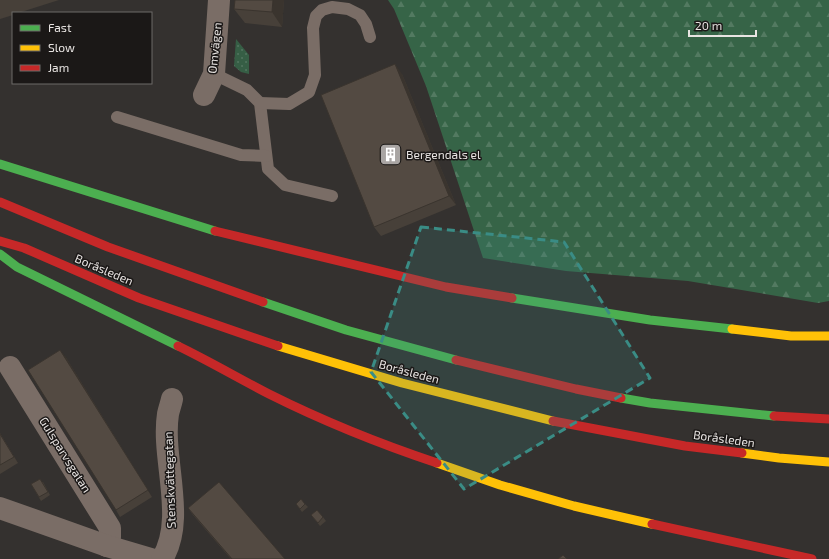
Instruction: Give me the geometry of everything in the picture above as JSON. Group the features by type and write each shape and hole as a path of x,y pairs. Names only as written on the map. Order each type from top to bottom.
{"highway":[{"path":"0,164 205,229 446,287 650,320 791,336 829,336"},
{"name":"Boråsleden","path":"0,202 108,247 244,296 346,330 472,364 576,389 650,403 770,416 829,419"},
{"name":"Boråsleden","path":"0,241 24,248 139,298 284,348 402,383 554,421 685,446 779,458 829,462"},
{"path":"0,254 17,267 199,356 269,394 343,428 389,447 500,485 574,506 795,557 812,559"}],"street":[{"name":"Omvägen","path":"204,95 214,74 219,0"},
{"name":"Gulsparvsgatan","path":"10,367 110,528 110,537 107,546"},
{"name":"Stenskvättegatan","path":"162,559 167,551 172,535 172,501 167,439 168,414 172,399"},
{"path":"0,508 107,546 151,559"}],"lane":[{"path":"260,103 289,104 309,92 315,75 313,28 316,16 322,10 332,7 348,8 360,15 366,24 370,37"},
{"path":"214,74 247,90 260,103 268,169 285,186 332,196"},
{"path":"117,117 241,154 266,156"}],"highlighted area":[{"path":"421,227 564,242 650,378 464,489 371,372"}],"green space":[{"path":"388,0 829,0 829,301 818,303 688,281 566,271 483,258 426,86 394,9"},
{"path":"236,39 249,55 249,74 241,72 234,66"}],"building":[{"path":"235,0 273,0 272,12 234,9"},
{"name":"Bergendals el","path":"395,64 449,196 374,227 321,95"},
{"path":"60,350 148,490 116,510 28,370"},
{"path":"0,434 14,457 0,465"},
{"path":"40,479 48,492 39,497 31,484"},
{"path":"219,482 285,559 232,559 188,508"},
{"path":"301,499 305,504 300,509 296,504"},
{"path":"317,510 323,517 318,523 311,515"},
{"path":"563,555 567,559 558,559"}],"traffic: fast":[{"path":"0,164 215,231"},
{"path":"0,254 17,267 178,346"},
{"path":"512,298 650,320 732,329"},
{"path":"263,302 346,330 456,360"},
{"path":"621,398 650,403 774,416"}],"traffic: slow":[{"path":"732,329 791,336 829,336"},
{"path":"278,346 402,383 553,421"},
{"path":"742,453 829,462"},
{"path":"437,463 500,485 574,506 652,524"}],"traffic: jam":[{"path":"0,202 108,247 263,302"},
{"path":"215,231 446,287 512,298"},
{"path":"0,241 24,248 139,298 278,346"},
{"path":"178,346 310,414 373,440 437,463"},
{"path":"456,360 576,389 621,398"},
{"path":"774,416 829,419"},
{"path":"553,421 685,446 742,453"},
{"path":"652,524 812,559"}],"place":[{"name":"Bergendals el","path":"391,155"}]}
